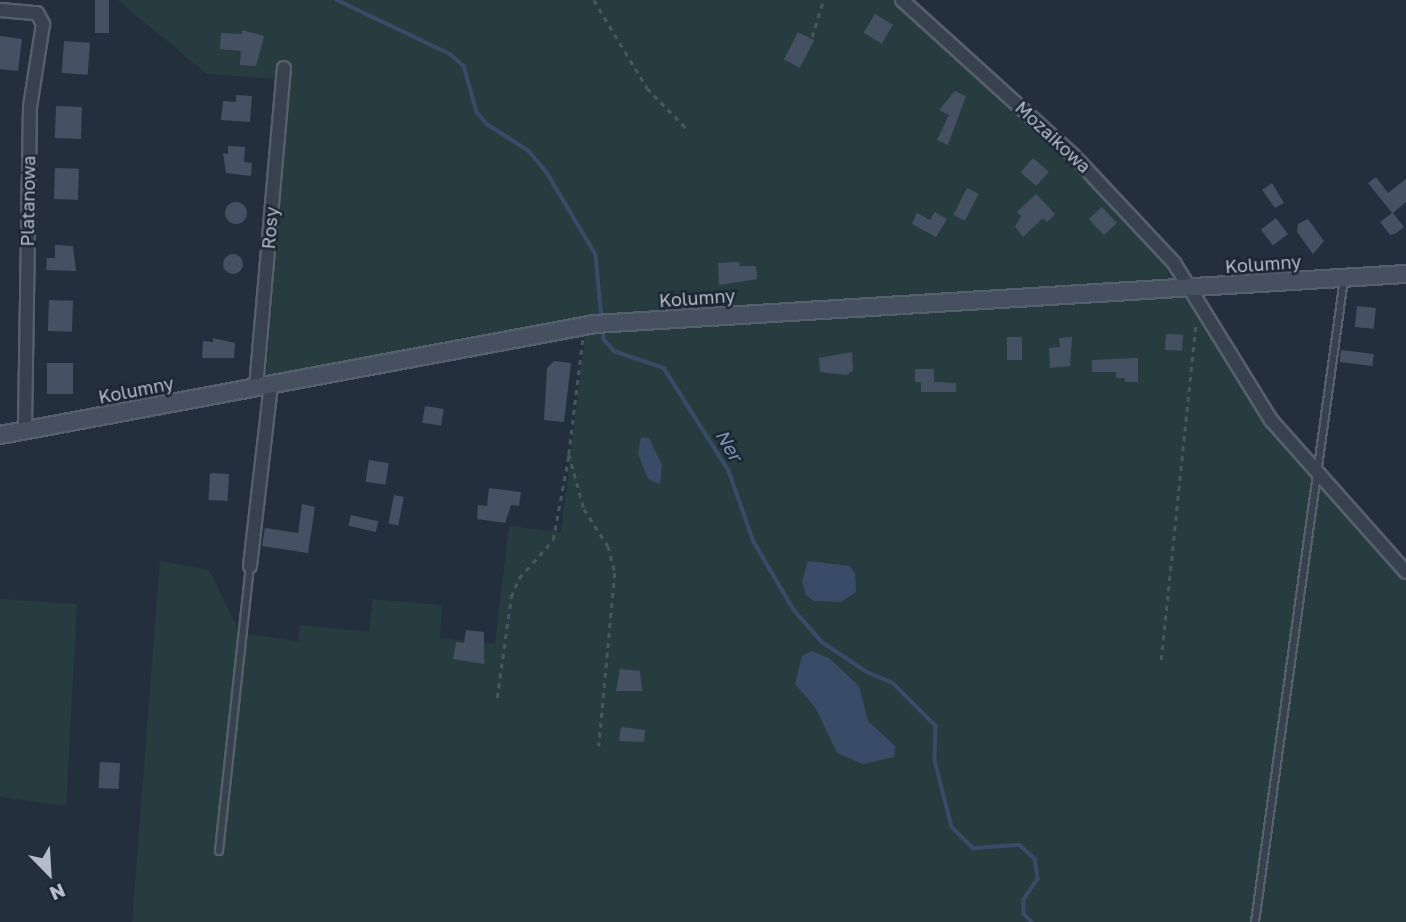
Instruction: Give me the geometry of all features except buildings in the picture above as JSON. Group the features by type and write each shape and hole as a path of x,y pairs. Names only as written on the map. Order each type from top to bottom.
{"street":[{"name":"Mozaikowa","path":"902,0 1083,165 1174,262 1271,420 1318,477 1406,572"},
{"name":"Platanowa","path":"0,10 37,13 43,24 30,107 25,430"},
{"name":"Rosy","path":"250,566 284,68"},
{"name":"Kolumny","path":"0,435 589,325 1406,274"}],"lane":[{"path":"1255,922 1344,278"},
{"path":"219,851 250,566"}],"path":[{"path":"594,0 647,88 689,131"},
{"path":"812,37 823,0"},
{"path":"1161,660 1199,302"},
{"path":"496,698 511,597 519,578 553,540 589,325"},
{"path":"569,454 584,509 608,546 615,573 598,746"}],"green space":[{"path":"118,0 893,0 1052,144 1145,235 1167,266 1168,275 1198,301 1216,336 1332,497 1406,574 1406,922 132,922 160,561 209,570 240,633 298,641 300,625 369,632 373,599 442,605 440,638 495,644 509,526 561,532 585,337 472,358 474,335 266,380 288,106 276,79 207,74"},
{"path":"0,599 77,604 66,806 0,797"}],"water":[{"path":"641,437 649,438 662,465 660,484 648,479 638,454"},
{"path":"808,561 850,566 855,574 856,592 841,602 814,601 806,595 802,581"},
{"path":"811,651 829,658 859,686 868,721 895,746 894,757 863,764 837,753 815,707 795,684 802,656"}],"waterway":[{"name":"Ner","path":"337,0 450,54 464,66 477,112 487,124 529,151 546,171 596,255 602,320"},
{"name":"Ner","path":"603,328 604,339 614,351 664,368 729,471 754,542 794,610 822,642 867,672 893,683 936,726 935,760 952,827 973,848 1020,845 1035,859 1038,879 1024,900 1024,914 1032,922"}]}
